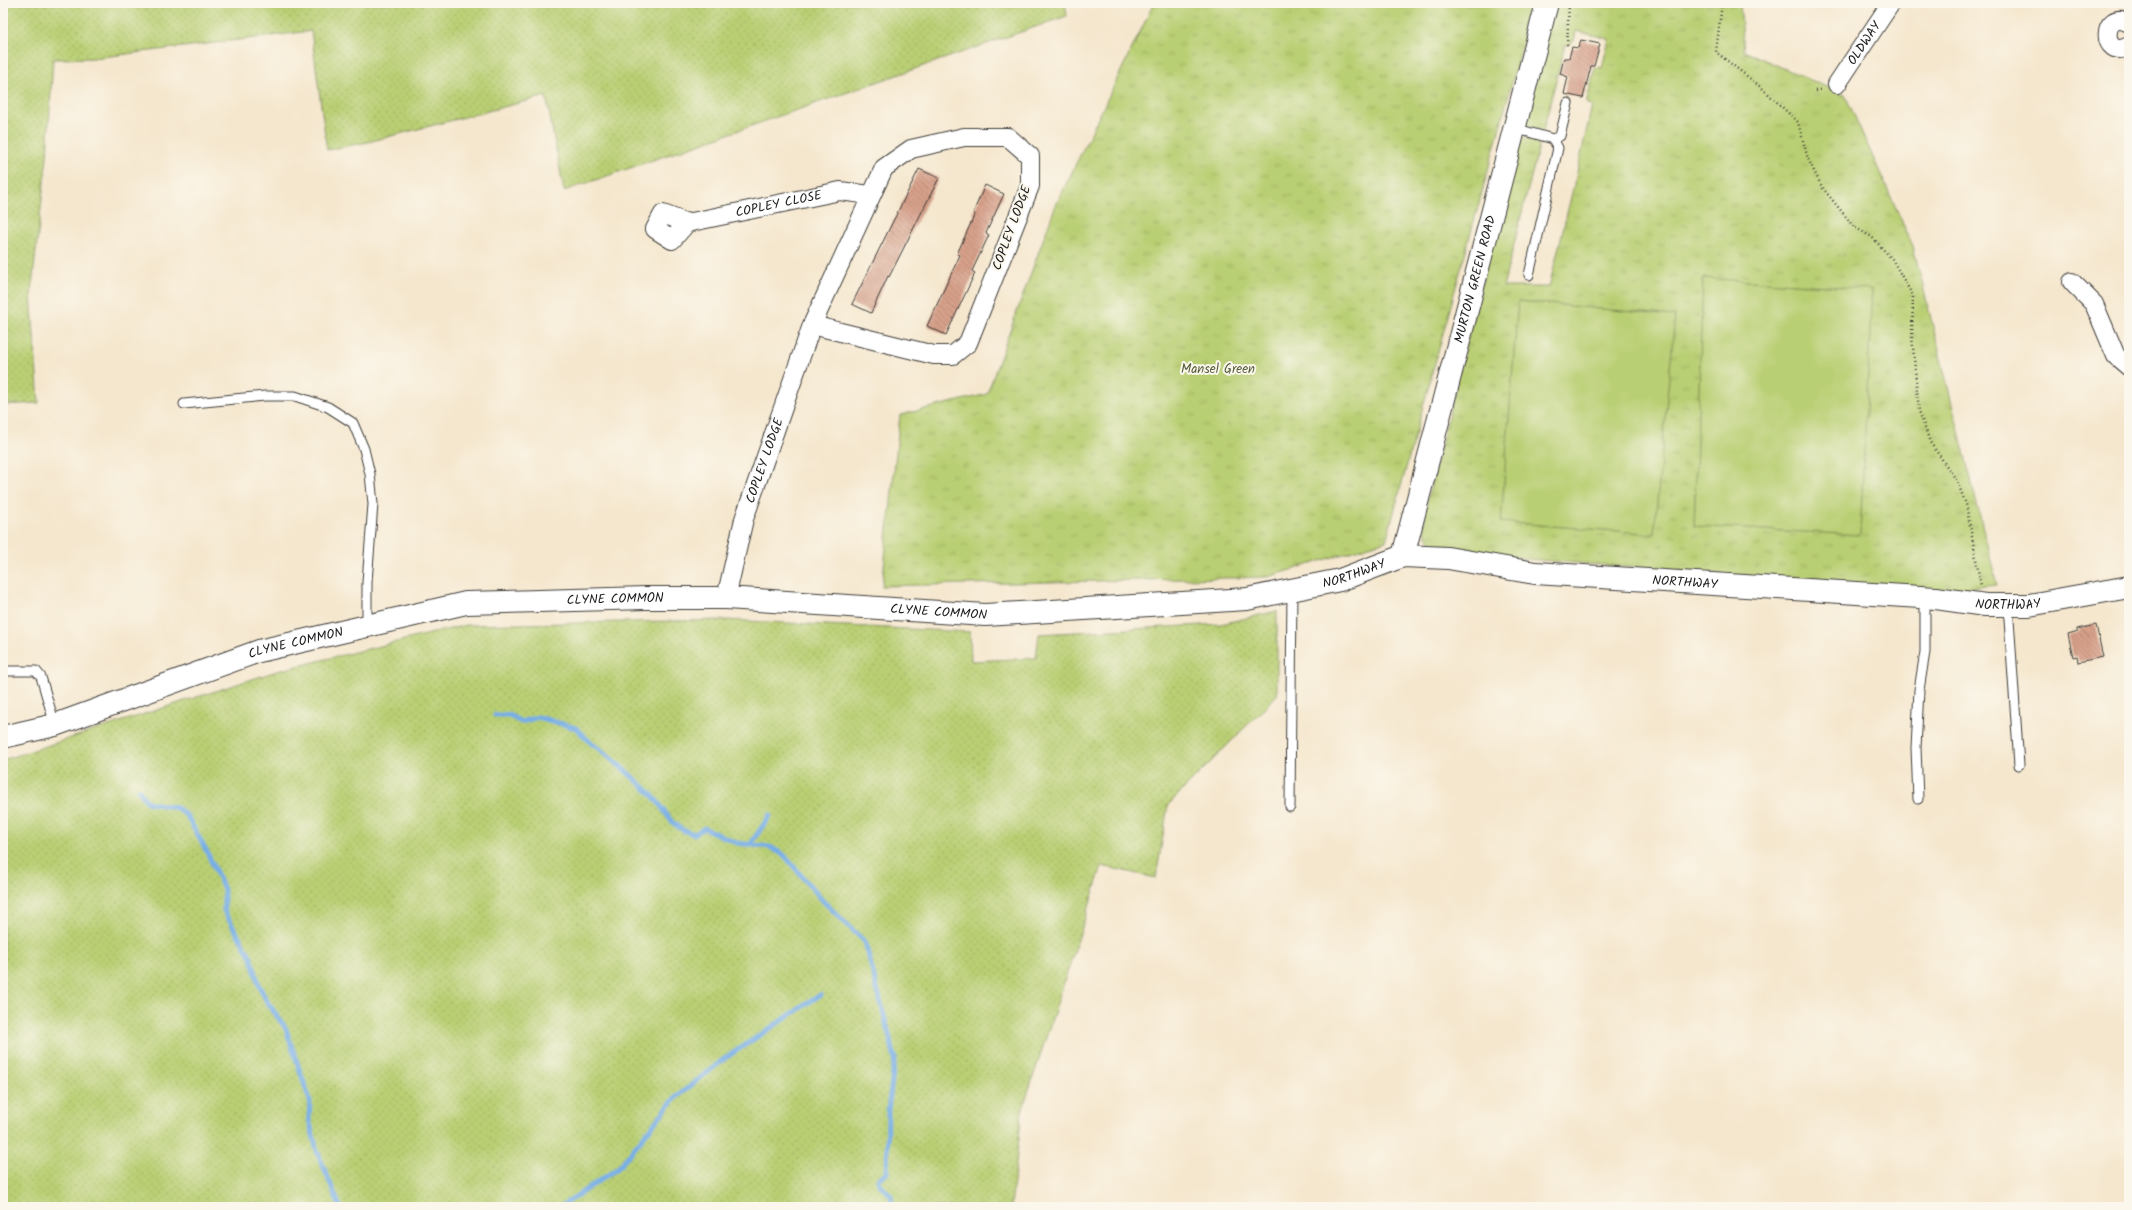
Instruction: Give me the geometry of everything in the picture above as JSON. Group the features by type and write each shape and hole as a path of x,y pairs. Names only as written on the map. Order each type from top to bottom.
{"main road":[{"name":"MURTON GREEN ROAD","path":"1403,556 1546,3"},
{"name":"NORTHWAY","path":"1247,599 1340,580 1403,556 1448,558 1535,573 1925,597 1985,605 2029,605 2129,587"},
{"name":"CLYNE COMMON","path":"3,737 55,725 258,651 466,603 646,598 726,598 985,615 1247,599"}],"street":[{"name":"OLDWAY","path":"1838,84 1891,3"},
{"path":"2129,23 2121,20 2113,23 2107,30 2107,35 2109,42 2117,48 2124,49 2129,46"},
{"name":"COPLEY LODGE","path":"726,598 744,520 812,325 870,195 884,168 911,148 964,137 1008,137 1030,156 1030,186 968,343 953,355 934,355 812,325"},
{"name":"COPLEY CLOSE","path":"687,222 840,191 870,195"},
{"path":"2072,282 2094,304 2116,356 2129,367"}],"lane":[{"path":"1514,128 1553,139 1560,136 1568,103"},
{"path":"1529,275 1558,148 1553,139"},
{"path":"184,404 266,396 295,396 328,407 353,424 364,449 370,474 373,504 367,582 367,626"},
{"path":"1290,807 1292,590"},
{"path":"1918,799 1916,748 1919,690 1925,652 1925,597"},
{"path":"2008,605 2019,765"},
{"path":"3,671 36,672 42,677 55,725"}],"path":[{"path":"1567,45 1570,3"},
{"path":"1722,3 1716,52 1761,87 1798,122 1808,159 1822,187 1854,227 1872,237 1892,259 1913,296 1912,336 1919,411 1930,442 1957,481 1966,504 1985,605"}],"green space":[{"path":"3,3 1065,3 1067,16 564,191 546,96 368,142 327,150 311,31 94,58 53,59 47,157 31,294 39,403 3,405"},
{"name":"Mansel Green","path":"1154,3 1534,3 1386,541 1268,577 882,586 900,415 987,394 1055,207"},
{"path":"1552,3 1740,3 1744,51 1845,95 1913,246 1997,585 1934,591 1526,559 1444,547 1431,542 1426,534 1424,526 1427,501 1519,136 1540,142 1503,287 1549,287 1592,105 1587,104 1587,100 1595,67 1602,68 1609,39 1576,31 1574,41 1568,45 1565,45 1543,131 1522,125"},
{"path":"1703,278 1872,289 1860,535 1694,526"},
{"path":"1518,301 1675,316 1654,534 1501,522"},
{"path":"1277,611 1277,695 1168,805 1156,878 1102,866 1022,1111 1011,1207 3,1207 3,760 277,671 466,625 725,620 970,632 971,661 1036,658 1039,634 1221,624"}],"building":[{"path":"1581,40 1600,44 1594,66 1591,66 1583,98 1564,94 1568,77 1560,74 1564,58 1569,58 1572,47 1578,48"},
{"path":"919,169 939,178 889,277 888,276 871,313 852,304"},
{"path":"985,185 1004,194 986,233 989,235 972,271 975,273 946,335 927,326 960,255 957,254 975,214 973,213"},
{"path":"2096,625 2103,657 2078,662 2077,656 2073,657 2068,634 2078,631 2078,629"}],"waterway":[{"path":"495,715 509,715 521,722 538,717 576,728 592,744 600,749 645,788 679,828 686,832 695,834 704,828 737,843 770,847 784,855 823,901 865,942 895,1058 888,1110 887,1173 878,1179 879,1184 891,1195 892,1207"},
{"path":"139,790 147,802 177,808 187,816 206,850 224,889 224,911 251,957 259,985 266,1000 286,1029 310,1101 309,1119 317,1151 340,1207"},
{"path":"750,845 770,815"},
{"path":"560,1207 618,1168 674,1099 724,1059 820,995"}]}
